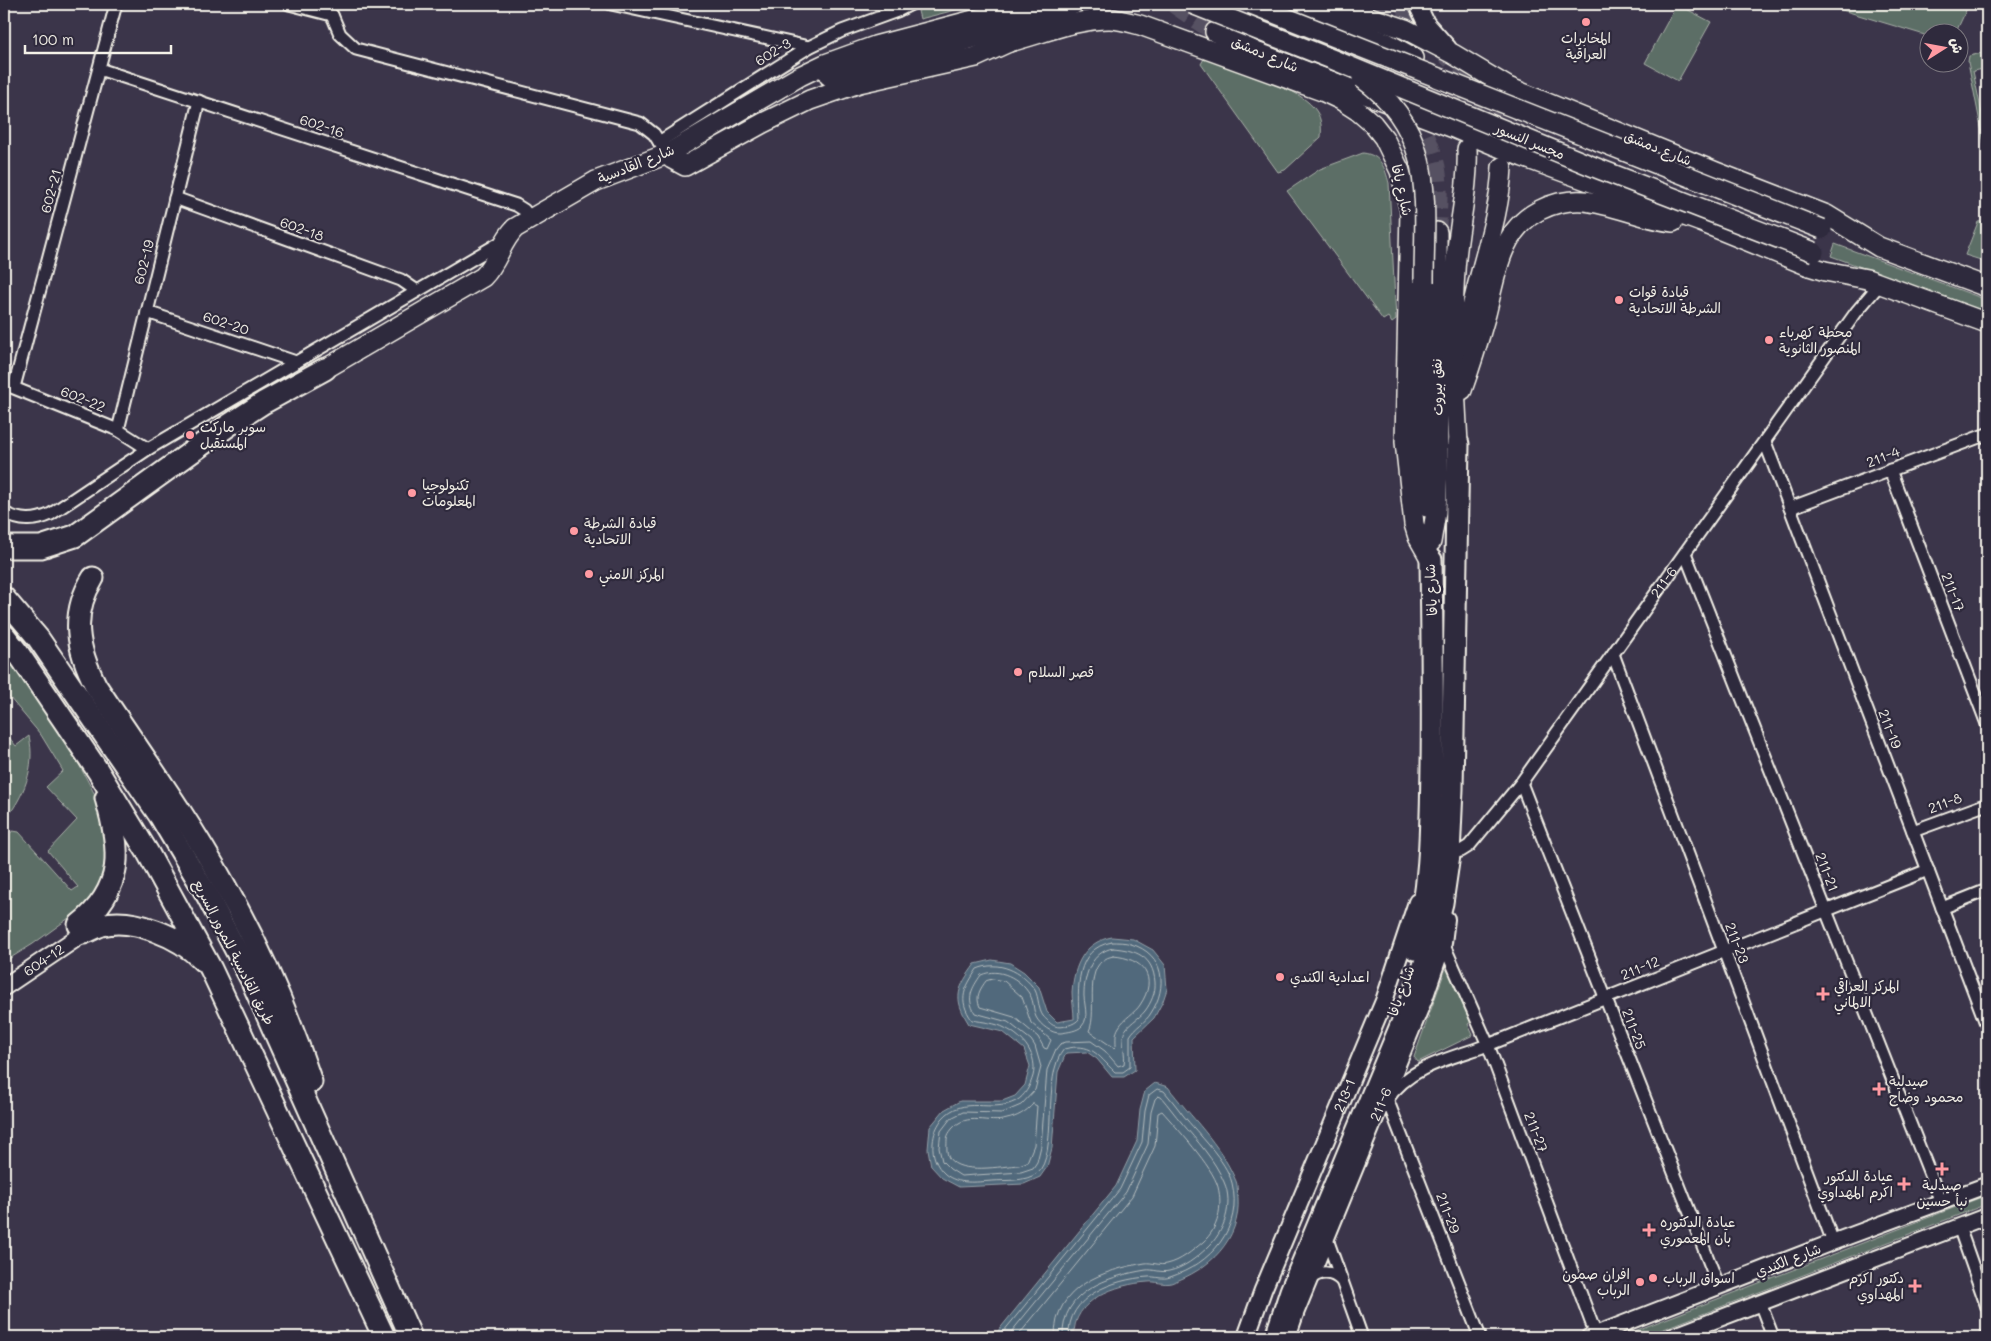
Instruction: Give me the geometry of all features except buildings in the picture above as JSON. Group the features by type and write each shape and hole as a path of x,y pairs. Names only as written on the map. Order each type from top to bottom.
{"highway":[{"path":"4,548 40,547 75,536 229,424 325,369"},
{"name":"شارع يافا","path":"1442,856 1452,779 1458,444"},
{"name":"شارع يافا","path":"1262,1337 1279,1286 1320,1203 1412,999 1429,952 1442,903 1431,552"},
{"path":"93,578 79,608 78,627 80,645 86,667 96,686 224,884 266,964 288,1017 312,1086 314,1094 310,1108"},
{"name":"طريق القادسية للمرور السريع","path":"4,598 38,638 160,816 207,895 251,979 411,1337"},
{"name":"طريق القادسية للمرور السريع","path":"4,635 98,771 148,853 211,969 384,1337"},
{"path":"81,929 100,906 105,896 113,877 116,857 115,829 98,771"},
{"path":"81,929 110,924 134,925 151,929 184,945 211,969"},
{"name":"شارع يافا","path":"1276,1337 1320,1203"}],"main road":[{"path":"960,23 995,4"},
{"name":"شارع القادسية","path":"325,369 483,277 497,260 505,240 515,228 596,181 755,103 800,76 825,64 876,46 985,18 1010,4"},
{"path":"755,103 844,70 989,33 1017,19 1036,4"},
{"name":"شارع القادسية","path":"663,148 672,159 684,166 786,110 834,90 884,76 958,62 993,50 1054,13 1074,4"},
{"path":"1182,4 1346,71 1399,96 1456,129 1523,157 1700,222 1809,266 1874,282 1987,323"},
{"name":"مجسر النسور","path":"1192,4 1334,60 1598,169 1814,252 1874,282"},
{"name":"مجسر النسور","path":"1251,4 1822,229 1878,247"},
{"path":"1283,4 1387,43 1414,58"},
{"name":"شارع دمشق","path":"1330,4 1405,29 1454,54 1508,87 1827,216 1878,247 1987,287"},
{"path":"1417,4 1431,29 1454,54"},
{"name":"شارع يافا","path":"1009,42 1090,20 1110,19 1124,21 1140,25 1322,91 1341,100 1373,124 1384,138 1400,171 1410,210 1405,442 1414,524 1421,543 1431,552"},
{"name":"شارع دمشق","path":"1216,32 1256,52 1456,129"},
{"path":"1334,60 1364,79 1389,101 1408,128 1415,144 1424,178 1423,455 1431,552"},
{"path":"1370,96 1392,119 1405,144 1410,172 1410,210"},
{"name":"شارع يافا","path":"1458,444 1454,280 1467,178 1467,149"},
{"name":"نفق بيروت","path":"1458,444 1470,316 1498,203 1502,167"},
{"path":"1462,390 1476,348 1501,255 1508,239 1519,225 1533,214 1558,204 1584,201 1660,220 1700,222"},
{"name":"نفق بيروت","path":"1431,552 1436,512 1438,468 1437,232"},
{"name":"211-6","path":"1288,1337 1310,1279 1383,1106 1443,943 1446,923 1442,856"},
{"name":"213-1","path":"1246,1337 1263,1290 1384,1001 1418,900 1442,856"},
{"name":"604-12","path":"4,976 81,929"},
{"name":"604-12","path":"4,987 81,929"}],"street":[{"name":"602-21","path":"9,385 116,4"},
{"path":"289,4 334,9 340,34 356,49 640,123 654,134 663,148"},
{"path":"611,4 809,47"},
{"name":"602-3","path":"663,148 809,47 842,31 897,12 911,4"},
{"name":"602-16","path":"99,69 516,205 524,210 531,219"},
{"name":"602-19","path":"118,430 199,101"},
{"name":"602-18","path":"175,198 401,280 417,291"},
{"path":"4,513 19,519 44,518 148,449 505,240"},
{"name":"211-6","path":"1442,856 1461,851 1469,846 1521,783 1765,442 1857,311 1874,282"},
{"name":"602-20","path":"147,312 296,362"},
{"name":"602-22","path":"9,385 118,430 148,449"},
{"name":"211-4","path":"1790,508 1987,434"},
{"name":"211-19","path":"1765,442 1987,1026"},
{"name":"211-17","path":"1890,470 1987,724"},
{"name":"211-21","path":"1685,553 1941,1202"},
{"name":"211-23","path":"1613,654 1833,1242"},
{"name":"211-25","path":"1521,783 1719,1287"},
{"name":"211-8","path":"1913,831 1987,804"},
{"name":"211-12","path":"1383,1106 1400,1083 1416,1071 1488,1046 1928,870"},
{"path":"1942,908 1987,890"},
{"name":"211-27","path":"1443,943 1488,1046 1593,1336"},
{"name":"211-29","path":"1383,1106 1480,1337"},
{"name":"شارع الكندي","path":"1593,1336 1833,1242 1987,1185"},
{"path":"1671,1337 1987,1216"},
{"path":"1959,1227 1987,1307"},
{"path":"1327,1239 1362,1337"},
{"path":"1310,1279 1320,1273 1326,1273 1332,1274 1342,1281"},
{"path":"1760,1303 1773,1337"}],"green space":[{"path":"927,4 979,4 920,19 918,11"},
{"path":"1677,4 1711,22 1678,81 1645,63"},
{"path":"1822,4 1969,4 1961,22 1918,22 1918,33"},
{"path":"1987,52 1987,68 1973,71 1987,138 1987,158 1968,62 1969,56"},
{"path":"1205,57 1263,78 1293,92 1305,100 1314,108 1320,118 1321,137 1285,170 1278,172 1201,64"},
{"path":"1363,153 1378,159 1384,167 1389,183 1396,320 1392,323 1388,317 1383,320 1287,191 1320,169"},
{"path":"1987,221 1987,262 1965,255 1978,222"},
{"path":"1835,244 1987,300 1987,313 1831,256"},
{"path":"6,656 74,755 102,808 108,869 91,902 33,944 4,962 4,837 13,831 19,832 72,891 78,887 48,851 77,820 46,787 63,771 41,735 4,691 4,658"},
{"path":"4,731 16,746 29,736 31,759 23,792 4,821"},
{"path":"1447,965 1471,1022 1468,1024 1473,1035 1418,1062 1414,1057"},
{"path":"1987,1195 1987,1204 1643,1337 1619,1337"}],"water":[{"path":"1112,937 1133,939 1153,950 1165,965 1167,989 1163,1001 1154,1018 1134,1037 1135,1070 1124,1077 1112,1077 1097,1059 1087,1052 1066,1053 1058,1072 1052,1148 1047,1167 1040,1177 1024,1184 959,1187 942,1178 931,1166 928,1149 930,1127 944,1110 960,1101 1002,1101 1015,1096 1025,1085 1030,1066 1024,1049 1003,1032 969,1024 964,1015 960,1007 959,993 964,980 975,964 992,960 1010,963 1024,972 1039,987 1047,1012 1057,1022 1074,1019 1072,992 1078,964 1082,956 1094,944"},
{"path":"1155,1083 1168,1087 1222,1154 1236,1181 1238,1213 1228,1240 1210,1261 1185,1277 1171,1283 1136,1283 1110,1290 1099,1296 1088,1303 1080,1313 1075,1324 1074,1337 993,1337 1116,1186 1137,1141 1140,1110 1145,1091"}],"tunnel":[{"path":"1174,4 1215,32"},
{"path":"1380,4 1384,27 1394,62 1427,139 1436,167 1438,191 1437,232"},
{"path":"1403,4 1417,24 1471,82 1485,103 1498,139"},
{"path":"1431,73 1449,95 1460,121"}],"place":[{"name":"المخابرات العراقية","path":"1586,22"},
{"name":"قيادة قوات الشرطة الاتحادية","path":"1619,300"},
{"name":"محطة كهرباء المنصور الثانوية","path":"1769,340"},
{"name":"سوبر ماركت المستقبل","path":"190,435"},
{"name":"تكنولوجيا المعلومات","path":"412,493"},
{"name":"قيادة الشرطة الاتحادية","path":"574,531"},
{"name":"المركز الامني","path":"589,574"},
{"name":"قصر السلام","path":"1018,672"},
{"name":"اعدادية الكندي","path":"1280,977"},
{"name":"المركز العراقي الالماني","path":"1823,994"},
{"name":"صيدلية محمود وضاح","path":"1879,1089"},
{"name":"صيدلية نبأ حسين","path":"1942,1169"},
{"name":"عيادة الدكتور اكرم المهداوي","path":"1904,1184"},
{"name":"عيادة الدكتوره بان المعموري","path":"1649,1230"},
{"name":"اسواق الرباب","path":"1653,1278"},
{"name":"افران صمون الرباب","path":"1640,1282"},
{"name":"دكتور اكرم المهداوي","path":"1915,1286"}]}
